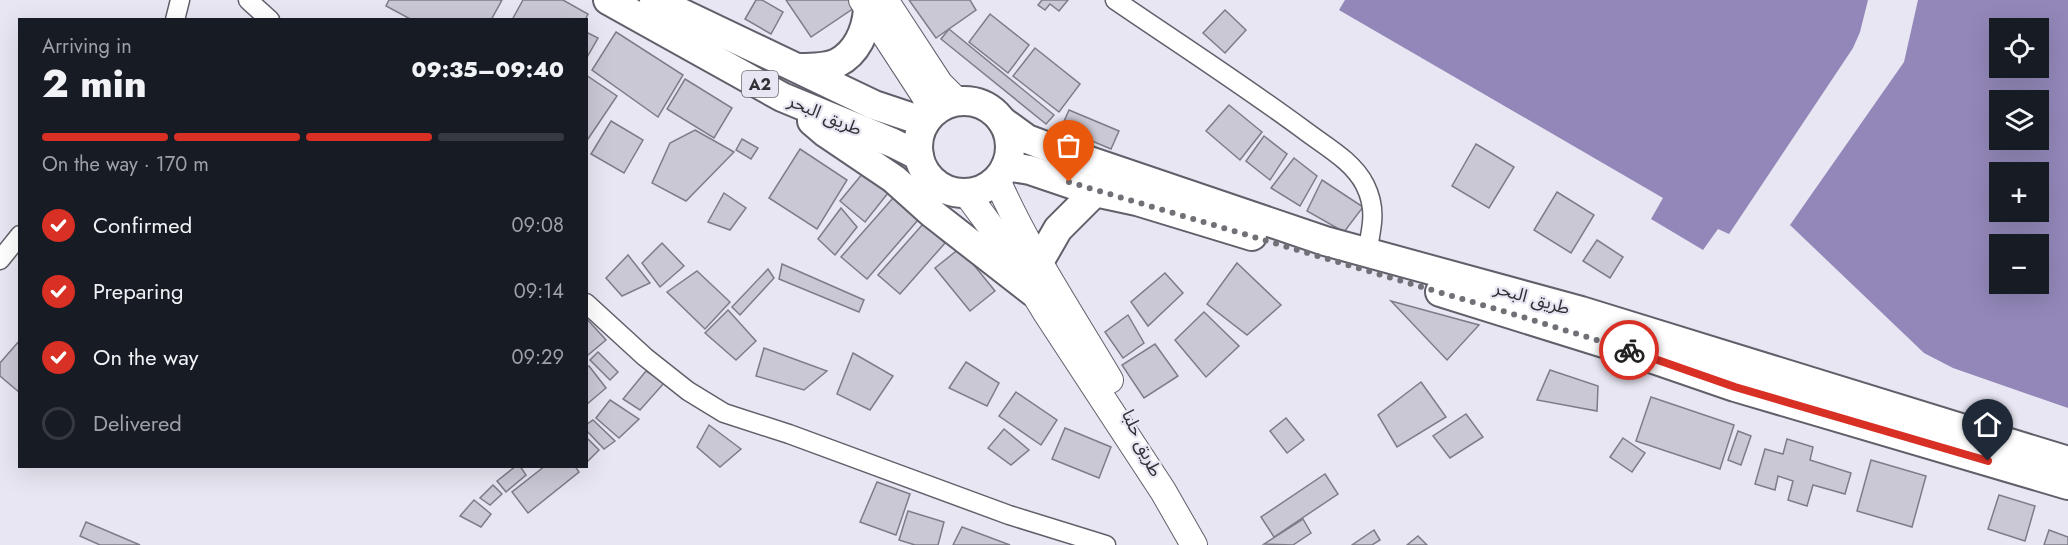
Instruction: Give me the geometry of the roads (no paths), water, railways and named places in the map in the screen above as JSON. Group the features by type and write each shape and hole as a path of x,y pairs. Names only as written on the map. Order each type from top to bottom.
{"highway":[{"name":"طريق البحر","path":"608,0 650,6 799,68 874,105 938,112"},
{"path":"799,68 837,63 852,52 862,37 872,3"},
{"name":"طريق البحر","path":"650,6 782,97 919,156"},
{"path":"782,97 826,134 894,180 933,214 1034,292"},
{"name":"A2","path":"938,112 974,102 990,109 1002,121"},
{"path":"938,112 918,139 919,156 925,171 936,184 950,191 966,193 983,189 1001,173 1010,143 1002,121"},
{"name":"طريق البحر","path":"1002,121 1027,139 1324,249 1735,387 2068,486"},
{"name":"طريق البحر","path":"1001,173 1030,170 1095,192 1324,249 1367,252 1592,314 2068,461"},
{"path":"1039,262 1058,229 1095,192"}],"main road":[{"path":"872,3 940,84 938,112"},
{"name":"طريق حلبا","path":"1001,173 1011,211 1133,419 1152,457 1163,490"},
{"name":"طريق حلبا","path":"966,193 1006,247 1163,490"},
{"path":"1163,490 1194,545"}],"street":[{"path":"176,18 180,0"},
{"path":"248,0 268,18"},
{"path":"1115,0 1273,107 1356,171 1365,184 1374,210 1367,252"},
{"path":"0,260 18,238"},
{"path":"588,305 645,357 707,404 724,413 789,434 1009,514 1106,545"}]}
